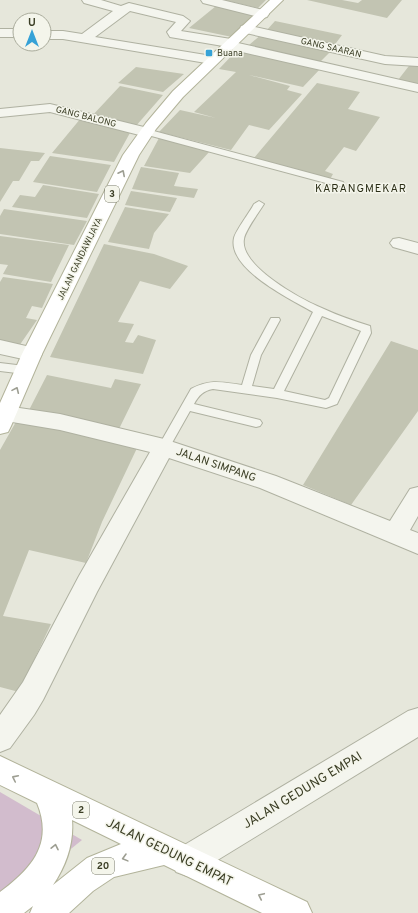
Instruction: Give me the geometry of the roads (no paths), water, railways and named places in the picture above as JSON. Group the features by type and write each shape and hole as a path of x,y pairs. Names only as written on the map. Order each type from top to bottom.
{"main road":[{"name":"JALAN GANDAWIJAYA","path":"3,420 29,362 131,155 165,108 207,65 277,0"},
{"name":"JALAN GEDUNG EMPAT","path":"0,770 175,856 296,913"},
{"path":"0,912 37,881 51,861 56,845 57,830 56,812 48,794"},
{"name":"20","path":"46,913 87,876 105,865 124,858 175,856"}],"street":[{"path":"88,0 122,10"},
{"path":"207,0 262,14"},
{"path":"84,39 128,7 184,21 173,32 175,34 230,44 418,88"},
{"name":"GANG SAARAN","path":"246,29 385,60 418,62"},
{"path":"0,33 12,34"},
{"path":"52,36 113,44 207,65"},
{"path":"113,44 107,53 109,56 116,57"},
{"path":"132,60 207,65"},
{"name":"GANG BALONG","path":"0,113 50,108 147,132"},
{"path":"399,243 418,249"},
{"path":"0,347 29,362"},
{"name":"JALAN SIMPANG","path":"3,420 44,419 84,426 164,447 279,485 418,544"},
{"path":"0,738 30,696 88,584 164,447"},
{"path":"395,534 418,496"},
{"name":"JALAN GEDUNG EMPAI","path":"175,856 418,721"}],"lane":[{"path":"147,132 340,184"},
{"path":"164,447 195,392 204,387 213,385 246,389 326,404 333,401 366,332 366,329 319,311 260,275 243,260 237,244 259,204"},
{"path":"277,394 319,311"},
{"path":"246,389 256,355 275,320"},
{"path":"0,367 29,362"},
{"path":"187,406 256,423"}],"place":[{"name":"Buana","path":"209,53"}],"district":[{"name":"KARANGMEKAR","path":"361,189"}]}
